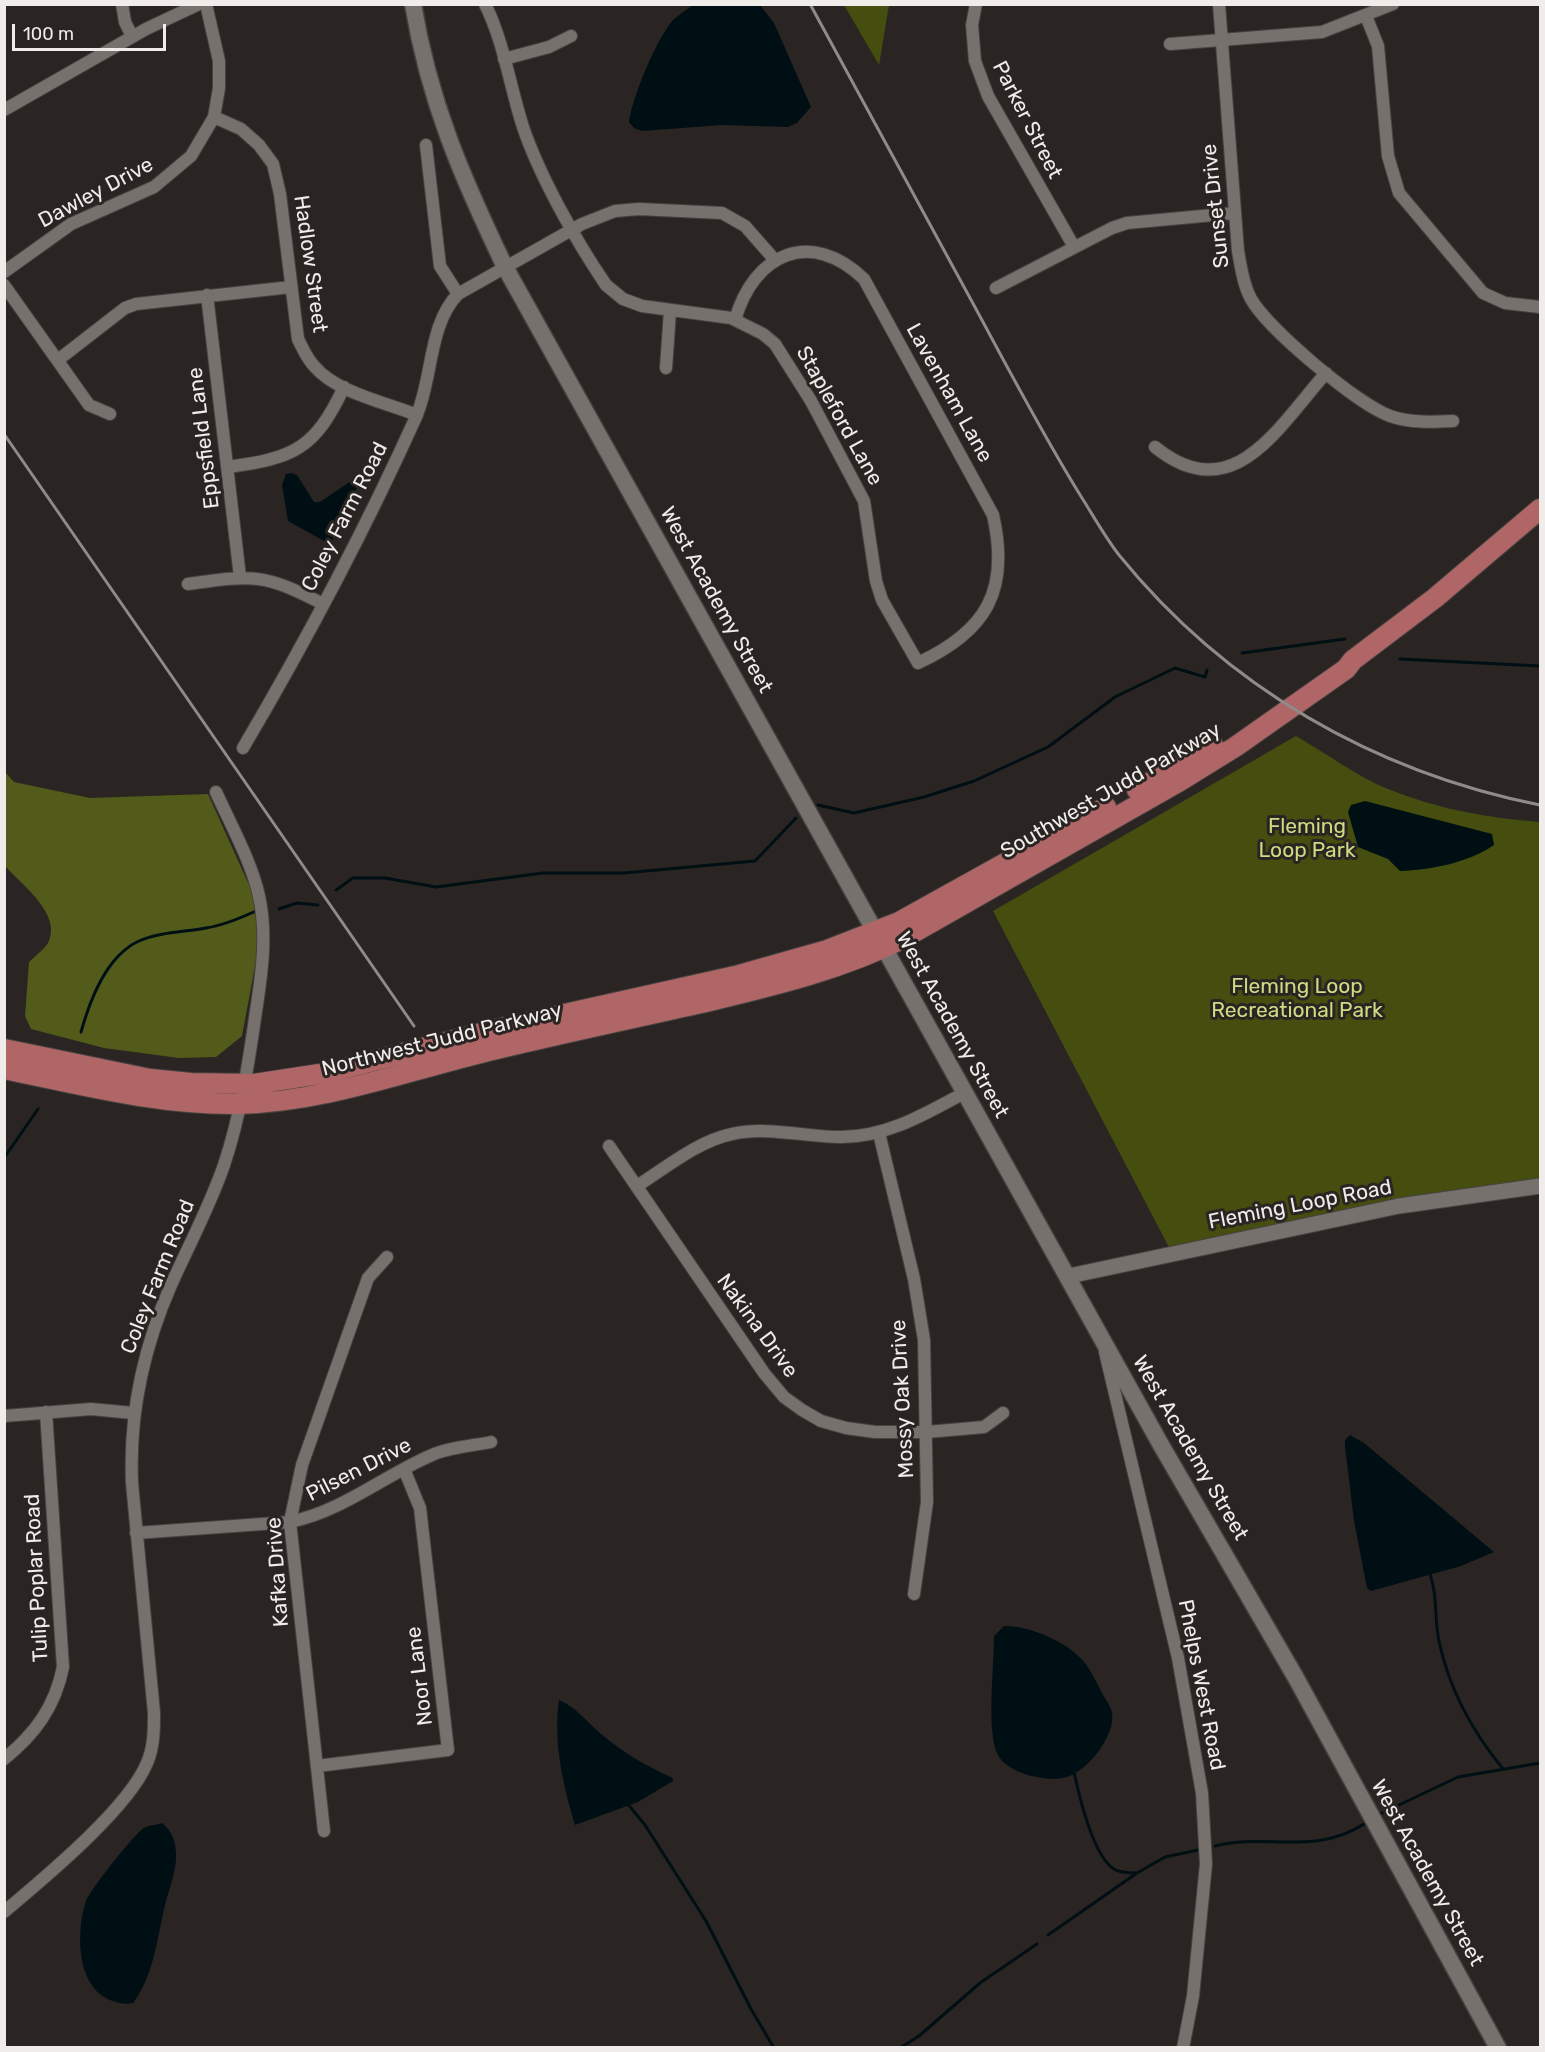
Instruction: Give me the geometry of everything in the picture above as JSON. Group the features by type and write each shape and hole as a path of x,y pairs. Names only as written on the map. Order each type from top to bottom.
{"highway":[{"name":"Southwest Judd Parkway","path":"879,941 1180,781 1291,709 1346,669 1353,660 1435,598 1540,509"},
{"name":"Northwest Judd Parkway","path":"4,1049 150,1079 288,1100 328,1093 494,1050 762,988 853,961 879,941"},
{"name":"Northwest Judd Parkway","path":"4,1069 146,1098 191,1104 242,1094"}],"main road":[{"name":"West Academy Street","path":"413,4 440,116 460,171 505,267 964,1093 1296,1678 1498,2048"}],"street":[{"path":"122,4 125,22 132,36"},
{"path":"4,110 132,36 199,4"},
{"name":"Dawley Drive","path":"4,272 71,224 167,178 191,156 214,117 219,88 219,61 206,4"},
{"name":"Stapleford Lane","path":"485,4 524,129 538,165 606,285 623,299 642,306 735,320 763,334 782,353 864,501 876,581 882,600 918,663"},
{"name":"Parker Street","path":"976,4 972,25 975,61 988,96 1073,245"},
{"name":"Sunset Drive","path":"1219,4 1240,261 1251,298 1260,313 1326,374 1366,406 1391,417 1427,423 1453,422"},
{"path":"1170,44 1322,32 1393,4"},
{"path":"1366,16 1378,46 1388,156 1399,193 1483,293 1504,303 1540,307"},
{"path":"504,59 549,47 571,36"},
{"name":"Hadlow Street","path":"214,117 241,129 259,145 273,164 280,194 298,339 307,358 316,369 344,387 417,415"},
{"path":"426,145 440,266 458,294"},
{"name":"Coley Farm Road","path":"243,748 323,604 417,415 428,384 439,327 446,310 458,294 573,229 615,211 639,209 722,213 745,226 774,259"},
{"path":"996,288 1073,245 1127,223 1235,213"},
{"name":"Lavenham Lane","path":"774,259 793,253 828,255 849,265 864,279 993,515 999,540 999,562 989,604 963,639 918,663"},
{"path":"735,320 747,289 774,259"},
{"path":"4,285 89,405 110,414"},
{"path":"57,360 125,308 151,302 291,287"},
{"name":"Eppsfield Lane","path":"207,296 240,577"},
{"path":"666,368 670,311"},
{"path":"1155,447 1176,462 1202,471 1227,468 1251,457 1326,374"},
{"path":"228,466 272,460 308,442 329,418 344,387"},
{"path":"189,584 240,577 269,579 323,604"},
{"name":"Coley Farm Road","path":"4,1912 116,1807 136,1783 150,1755 154,1713 136,1533 131,1455 133,1413 148,1348 170,1288 216,1186 242,1094 262,970 262,912 252,875 216,792"},
{"path":"637,1186 712,1139 734,1133 757,1131 844,1137 879,1132 907,1124 964,1093"},
{"name":"Mossy Oak Drive","path":"879,1132 914,1279 924,1340 927,1502 914,1594"},
{"name":"Nakina Drive","path":"609,1146 733,1329 784,1397 821,1421 846,1428 875,1432 927,1432 984,1427 1003,1413"},
{"name":"Fleming Loop Road","path":"1069,1276 1399,1206 1540,1186"},
{"name":"Kafka Drive","path":"324,1831 290,1522 302,1465 368,1278 387,1257"},
{"name":"Phelps West Road","path":"1101,1336 1178,1658 1202,1793 1206,1833 1205,1874 1193,1996 1183,2048"},
{"path":"4,1416 91,1409 133,1413"},
{"name":"Tulip Poplar Road","path":"4,1759 46,1715 57,1691 63,1667 46,1412"},
{"name":"Pilsen Drive","path":"136,1533 290,1522 308,1518 342,1505 434,1454 491,1442"},
{"name":"Noor Lane","path":"317,1766 448,1750 420,1508 404,1469"}],"green space":[{"path":"844,5 889,5 879,65"},
{"name":"Fleming Loop Recreational Park","path":"1296,736 1364,778 1406,796 1463,812 1540,822 1540,1190 1172,1253 993,911"},
{"path":"4,771 14,782 90,798 208,794 254,896 262,928 242,1036 216,1057 179,1058 104,1048 31,1029 25,1016 29,962 48,944 51,930 45,910 38,900 5,866"}],"shaded area":[{"path":"693,5 760,5 774,23 811,107 797,123 788,127 722,125 642,131 634,128 629,122 631,111 653,53 674,19"},
{"path":"286,474 297,475 314,502 320,502 357,477 362,477 331,543 288,521 282,485"},
{"path":"1365,801 1492,834 1494,845 1461,861 1424,869 1400,871 1388,859 1358,847 1348,812 1351,805"},
{"path":"1350,1435 1364,1443 1494,1552 1461,1566 1371,1591 1367,1588 1354,1521 1345,1446 1345,1440"},
{"path":"1004,1626 1037,1632 1069,1648 1087,1666 1110,1707 1112,1721 1101,1748 1087,1764 1072,1775 1052,1779 1027,1775 1006,1764 998,1756 993,1739 991,1710 994,1636"},
{"path":"559,1700 576,1710 617,1746 673,1778 673,1781 638,1802 575,1825 558,1748"},
{"path":"162,1823 169,1830 174,1842 176,1862 174,1873 146,1980 133,2003 119,2003 99,1993 90,1983 80,1942 83,1913 89,1895 139,1832 148,1826"}],"waterway":[{"path":"1242,653 1345,639"},
{"path":"1400,659 1540,666"},
{"path":"818,805 854,813 924,797 974,781 1048,747 1115,697 1175,668 1205,677 1207,670"},
{"path":"336,890 353,878 385,878 436,887 543,873 624,873 755,861 796,818"},
{"path":"279,909 297,903 318,905"},
{"path":"81,1032 89,1006 101,980 117,957 127,948 147,938 220,925 258,910"},
{"path":"4,1158 38,1109"},
{"path":"1429,1572 1434,1589 1439,1641 1455,1693 1481,1740 1503,1769"},
{"path":"1380,1814 1458,1777 1540,1763"},
{"path":"1074,1772 1093,1839 1106,1862 1122,1872 1137,1873"},
{"path":"627,1803 645,1825 706,1921 751,2009 774,2048"},
{"path":"1215,1846 1253,1842 1308,1842 1345,1834 1364,1824"},
{"path":"1048,1935 1137,1873 1165,1857 1198,1850"},
{"path":"900,2048 919,2036 980,1983 1037,1944"}],"railway":[{"path":"810,4 1054,452 1114,548 1161,602 1207,645 1255,683 1307,717 1362,746 1419,771 1479,790 1540,805"},
{"path":"4,434 414,1026"}],"park label":[{"name":"Fleming Loop Park","path":"1307,839"}]}
